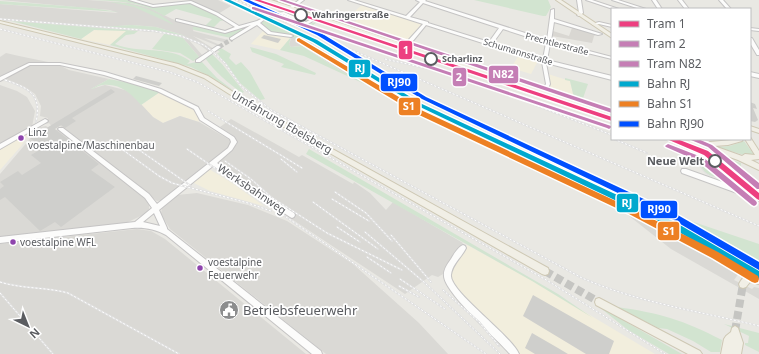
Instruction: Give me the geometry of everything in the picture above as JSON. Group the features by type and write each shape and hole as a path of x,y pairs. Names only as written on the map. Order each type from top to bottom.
{"main road":[{"path":"266,0 611,115"},
{"path":"558,0 611,35"},
{"name":"Umfahrung Ebelsberg","path":"0,22 163,62 200,74 258,110 545,271"},
{"path":"690,140 759,167"},
{"path":"696,142 719,145 736,140"},
{"path":"715,149 748,158 757,158 759,156 749,140"},
{"path":"743,284 748,278 759,280"},
{"path":"599,302 696,354"},
{"path":"726,354 729,339 735,332 738,343 736,354"}],"street":[{"path":"131,0 153,6 191,2 240,27"},
{"path":"291,8 302,0"},
{"name":"Schumannstraße","path":"350,0 544,61 611,78"},
{"path":"579,0 581,13 579,15"},
{"path":"588,0 614,8"},
{"path":"614,0 641,8"},
{"path":"680,0 686,8"},
{"path":"721,0 728,8"},
{"path":"407,18 421,1"},
{"name":"Prechtlerstraße","path":"421,1 501,28 548,42 611,58"},
{"path":"544,92 548,84 544,61 553,10"},
{"path":"275,14 284,13 307,24 316,16"},
{"path":"177,20 225,32 263,19"},
{"path":"552,20 600,34"},
{"path":"256,22 270,33 291,36"},
{"path":"232,39 256,22"},
{"path":"594,24 599,23 611,26"},
{"path":"406,46 426,24"},
{"path":"490,44 501,28"},
{"path":"198,61 219,47"},
{"path":"755,48 759,54"},
{"path":"0,79 28,64 55,65 105,74 152,87 196,108 202,119 230,136 234,142 230,149 137,225"},
{"path":"0,147 46,121"},
{"path":"60,129 140,190 156,208 164,228 163,230"},
{"name":"Werksbahnweg","path":"213,163 292,215"},
{"path":"684,171 759,198"},
{"path":"0,240 137,225 151,226 163,230 318,354"},
{"path":"462,248 448,270 447,279 449,284 461,299 500,336 515,354"}],"shaded area":[{"path":"0,0 88,0 129,3 150,8 172,19 195,26 193,31 228,40 224,42 204,38 220,45 218,46 193,36 214,49 209,52 200,45 189,40 203,56 200,58 183,38 165,33 0,20 0,4 118,13 110,10","holes":["132,25 156,27 186,36 162,31 105,27"]},
{"path":"189,0 218,0 231,6 218,14"},
{"path":"362,5 423,25 407,43 351,25 363,14 355,11"},
{"path":"572,28 597,34 594,36 592,43 552,36 553,31 569,36"},
{"path":"94,30 127,31 110,45 81,39"},
{"path":"264,30 270,34 291,37 280,50 251,44"},
{"path":"292,36 299,39 302,37 379,85 375,87 349,76 307,49 299,46 291,47 289,44"},
{"path":"6,53 53,63 27,64 0,78 0,57"},
{"path":"519,55 538,61 531,74 511,68"},
{"path":"31,64 59,65 69,70 109,79 91,89 105,85 130,92 153,117 163,123 180,116 199,122 230,140 230,146 163,200 157,201 60,126 54,129 49,123 46,124 48,118 40,116 41,106 35,94 25,87 4,78"},
{"path":"548,74 570,81 574,98 548,90 550,86"},
{"path":"0,85 17,91 27,97 35,111 32,127 0,145"},
{"path":"160,92 196,110 199,122 180,116 163,123 153,117 141,105"},
{"path":"231,119 299,157 302,155 353,184 354,182 370,193 386,210 393,202 463,243 443,274 438,277 432,275 405,294 290,218 290,211 217,163 237,144 233,136 220,127"},
{"path":"46,126 52,130 59,130 139,192 149,203 147,213 126,223 0,237 0,174 29,140 35,128"},
{"path":"30,131 22,145 0,170 0,150"},
{"path":"209,169 232,183 264,206 210,191 192,182"},
{"path":"589,187 680,231 758,276 744,272 739,273 734,280 752,289 754,287 759,288 759,299 671,249 605,197"},
{"path":"197,193 248,205 287,221 353,264 419,323 448,354 326,354 170,229 161,214 162,207 177,195"},
{"path":"137,229 151,231 165,239 306,354 0,354 0,244"},
{"path":"467,245 533,281 655,354 520,354 509,339 466,300 451,283 450,272"}],"green space":[{"path":"88,0 128,0 151,6 188,2 225,20 220,21 213,28 205,26 212,19 176,9 164,16 146,7 128,3"},
{"path":"474,0 548,0 551,7 546,16 543,16"},
{"path":"0,1 92,8 119,12 0,4"},
{"path":"110,2 136,5 160,15 174,25 134,7"},
{"path":"279,14 304,25 317,22 307,30 275,16"},
{"path":"265,20 302,37 299,39 270,32 261,23"},
{"path":"11,21 138,31 134,34 126,35 115,44 134,49 172,53 190,61 187,64 201,61 217,78 234,91 191,67 110,45 126,31 94,30 81,39"},
{"path":"132,25 156,27 186,36 141,29 99,27"},
{"path":"249,25 231,38 194,30 192,28 195,26 215,31 231,32"},
{"path":"165,33 183,38 200,58 193,61 180,53 152,49"},
{"path":"291,37 289,44 291,47 302,46 341,71 375,87 379,85 408,104 304,56 280,50"},
{"path":"250,47 276,54 316,73 315,75 281,67 284,64 252,52"},
{"path":"221,48 231,54 229,58 236,65 241,62 250,72 265,99 260,100 240,83 217,53 220,52 217,50"},
{"path":"212,54 222,64 244,92 242,93 217,73 205,58"},
{"path":"565,78 588,84 582,101 574,98 570,81 565,80"},
{"path":"109,79 151,87 160,92 141,105 129,93 119,87 101,85 91,89"},
{"path":"744,141 755,156 744,155 717,147 730,146"},
{"path":"309,149 558,294 593,318 532,281 306,154"},
{"path":"710,153 741,163 740,178 714,156"},
{"path":"706,161 716,163 732,178 707,174 701,166 702,163"},
{"path":"584,178 643,205 759,244 759,270 693,231"},
{"path":"598,306 682,354 669,354 628,330"},
{"path":"617,307 671,318 695,327 722,340 720,352 711,352 693,341 667,329 658,328"},
{"path":"724,324 759,333 759,352 745,345 745,343 748,343 749,336"}],"building":[{"path":"264,35 281,39 278,43 261,38"},
{"path":"136,76 162,83 159,86 133,79"},
{"path":"111,89 115,92 72,118 76,121 65,128 61,125 55,129 99,164 91,170 115,187 61,227 55,222 40,231 5,197 0,200 0,189 4,186 0,182 18,171 22,175 41,163 31,155 43,148 30,138"},
{"path":"751,102 755,104 757,109 753,108 758,120 755,122 751,121"},
{"path":"533,295 614,341 609,354 586,354 523,316"},
{"path":"532,333 568,354 535,354 525,348"}],"tunnel":[{"path":"263,19 275,14"},
{"path":"219,47 232,39"},
{"path":"545,271 599,302"},
{"path":"735,331 743,284"}],"tram line":[{"name":"1","path":"256,0 611,119"},
{"name":"N82","path":"281,0 611,111"},
{"name":"2","path":"253,8 609,127"},
{"name":"1","path":"674,140 706,153 759,197"},
{"name":"N82","path":"695,140 710,146 759,187"},
{"name":"2","path":"668,146 702,160 754,203"},
{"path":"730,172 716,162 705,161 700,165 703,171 707,174 744,185"}],"railway":[{"path":"236,0 759,226"},
{"path":"0,19 154,31 181,36 204,45 225,63 241,86 271,110 582,278 625,294 669,306 759,326"},
{"path":"0,29 169,72 197,82 548,281 665,354"},
{"path":"385,59 461,76 611,135"},
{"path":"5,80 27,89 32,94 37,105 36,122"},
{"path":"208,111 302,168"},
{"path":"616,140 647,153"},
{"path":"132,145 191,186"},
{"path":"187,149 486,354"},
{"path":"123,150 159,176 172,183 248,203 271,211"},
{"path":"281,159 297,172"},
{"path":"225,161 251,179 271,197 327,233 402,270"},
{"path":"335,192 366,213 392,241"},
{"path":"332,199 369,221"},
{"path":"313,202 378,249"},
{"path":"337,227 360,242"},
{"path":"365,232 425,283 500,354"},
{"path":"391,235 431,282"},
{"path":"367,257 391,273"},
{"path":"400,279 445,309"},
{"path":"0,282 17,286 68,293 179,354"},
{"path":"399,286 419,297"},
{"path":"443,290 479,322 499,346"},
{"path":"0,293 53,354"}],"rail line":[{"name":"RJ","path":"226,0 315,41 420,105 670,223 759,275"},
{"name":"RJ90","path":"245,0 319,34 424,98 673,216 759,266"},
{"name":"S1","path":"299,40 419,112 632,212 715,255 755,279"}],"place":[{"name":"Wahringerstraße","path":"301,15"},
{"name":"Scharlinz","path":"431,59"},
{"name":"Linz voestalpine/Maschinenbau","path":"21,138"},
{"name":"Neue Welt","path":"715,161"},
{"name":"voestalpine WFL","path":"13,242"},
{"name":"voestalpine Feuerwehr","path":"200,268"},
{"name":"Betriebsfeuerwehr","path":"229,310"}]}
